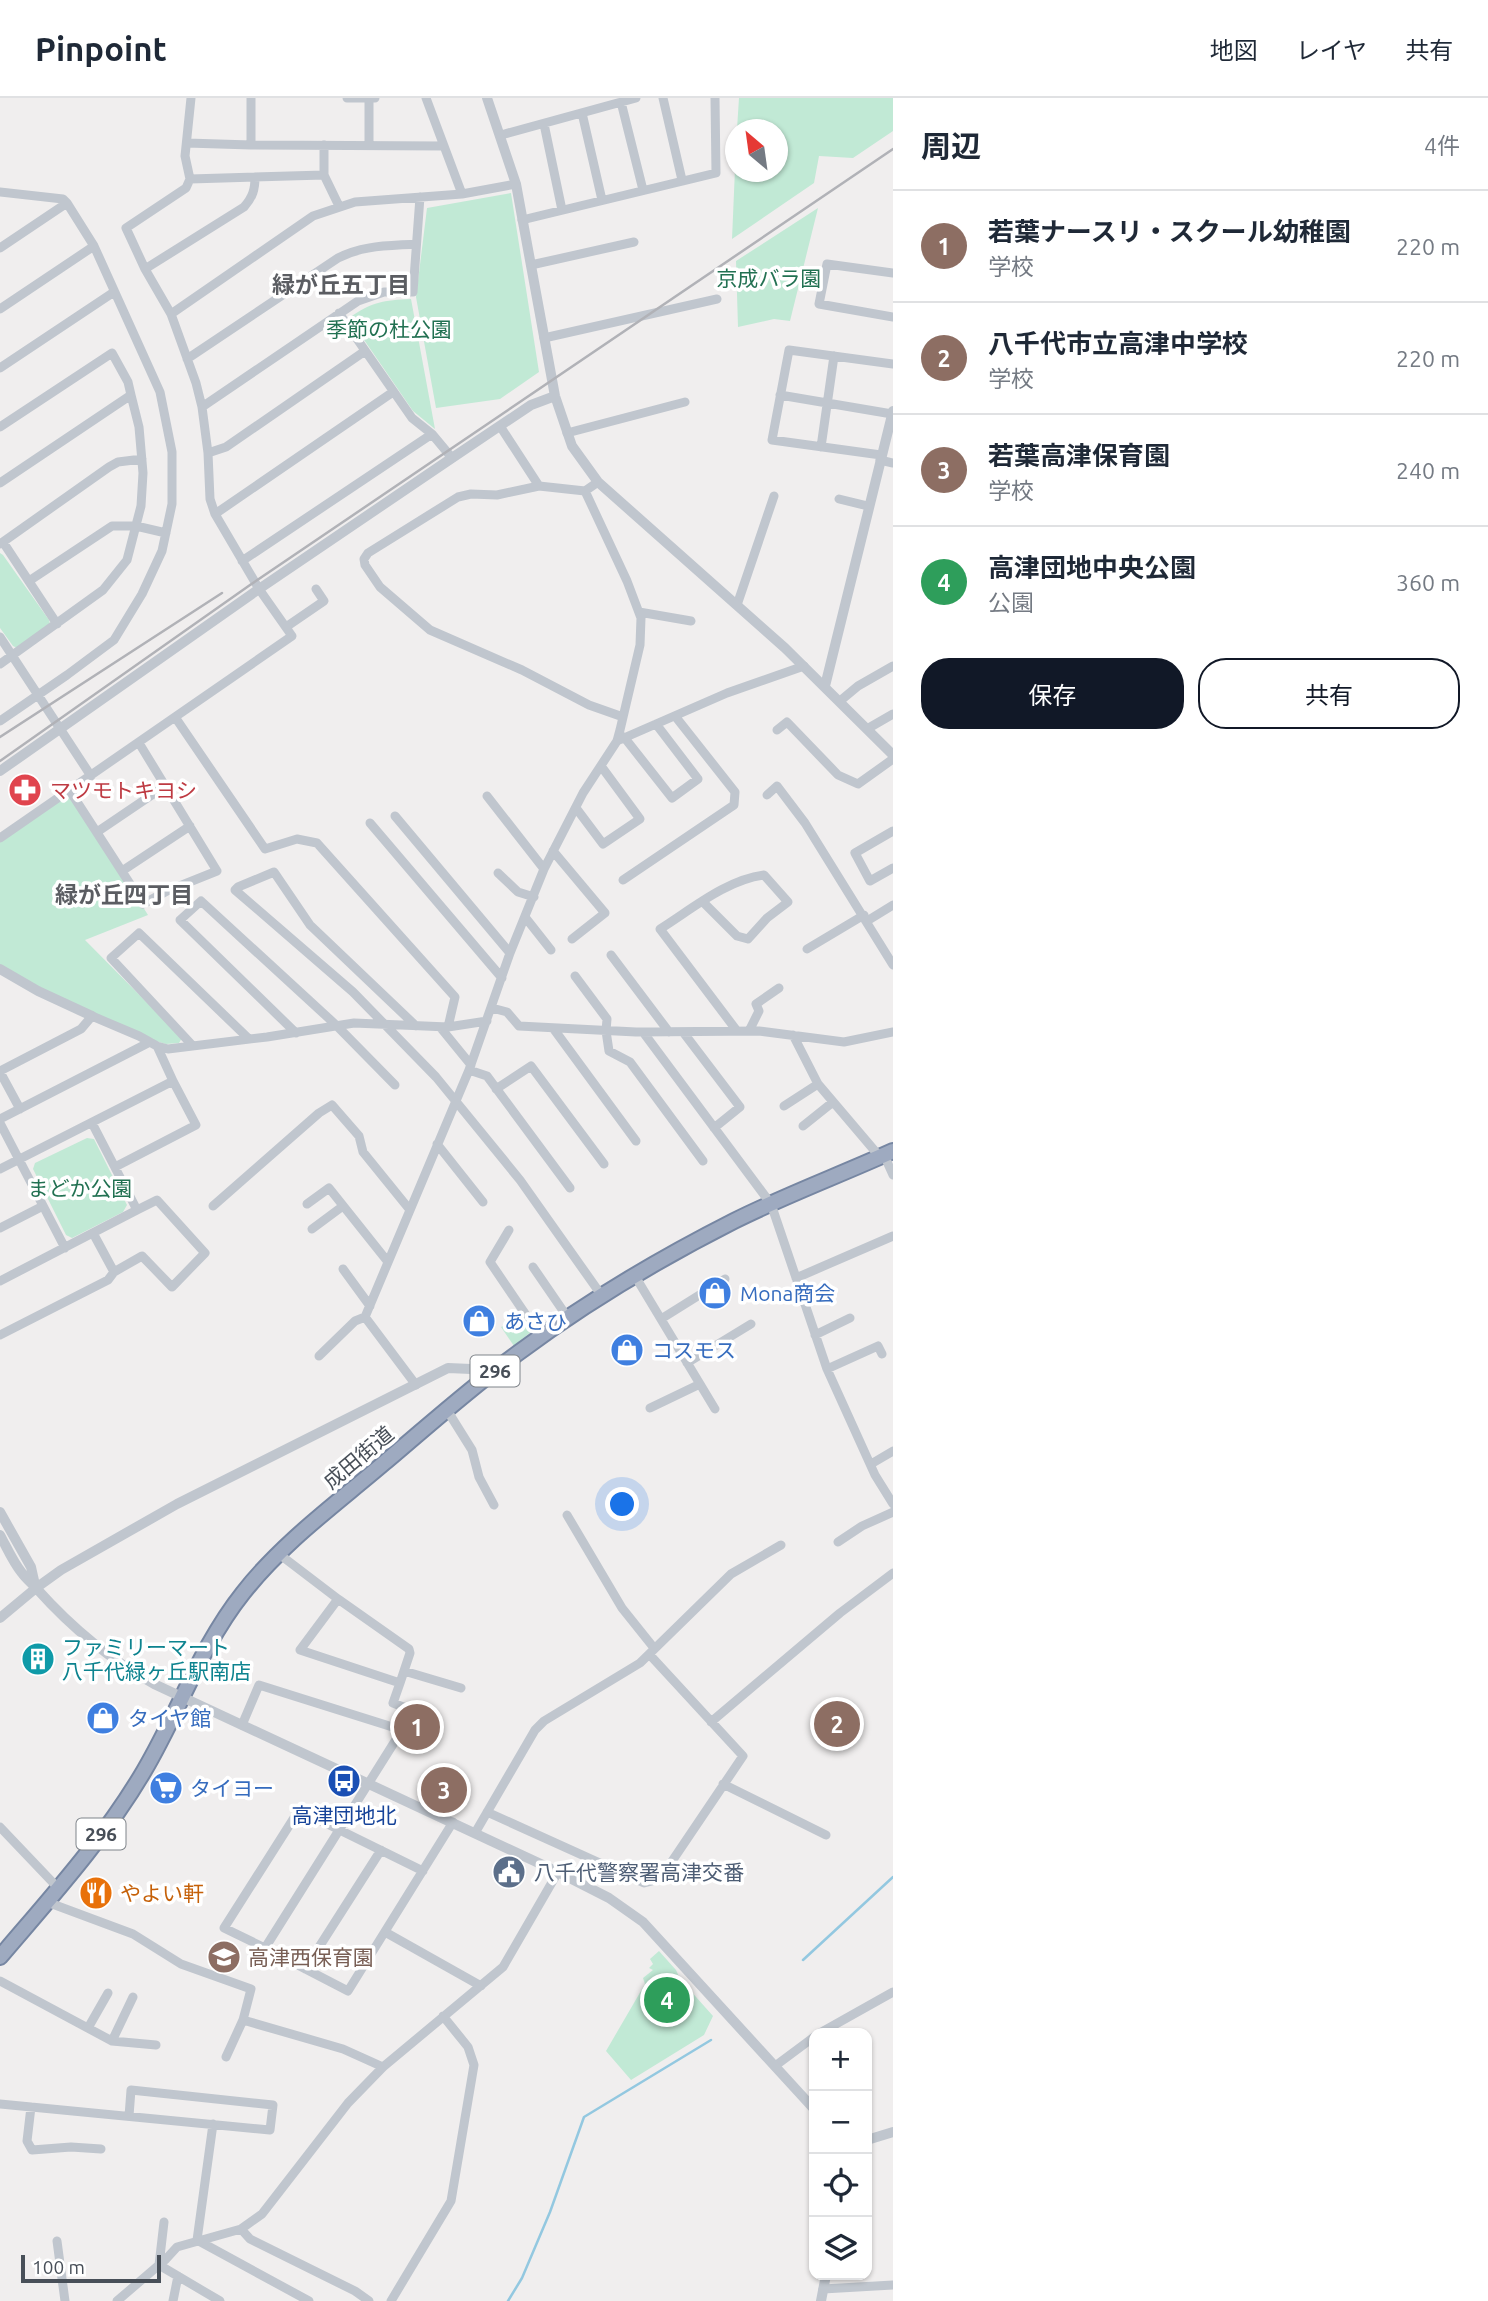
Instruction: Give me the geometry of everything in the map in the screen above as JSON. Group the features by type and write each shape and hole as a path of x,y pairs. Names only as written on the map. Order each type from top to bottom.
{"highway":[{"name":"成田街道","path":"0,1957 59,1889 132,1790 169,1726 211,1640 227,1614 279,1554 486,1377 568,1318 635,1276 735,1220 886,1155"}],"street":[{"path":"0,838 292,636 259,589 215,514 210,499 202,407 171,314 145,269 126,228 186,188 190,179 186,156 191,98"},
{"path":"251,98 251,145"},
{"path":"347,98 375,98"},
{"path":"369,98 369,145"},
{"path":"426,98 462,194"},
{"path":"487,98 516,184 555,396 572,446 598,482 804,666 893,757 858,784 838,775 787,722 777,730"},
{"path":"501,135 636,98"},
{"path":"663,98 682,180"},
{"path":"522,220 716,173 715,98"},
{"path":"621,102 643,190"},
{"path":"583,113 601,200"},
{"path":"544,124 562,210"},
{"path":"187,143 444,146"},
{"path":"324,145 324,175 339,206"},
{"path":"190,179 324,175"},
{"path":"145,269 244,207 251,199 255,177"},
{"path":"171,314 313,216 339,206 355,202 462,194 516,184"},
{"path":"0,192 63,199 67,203 94,246 160,392 172,452 172,504 162,551 114,640 0,721"},
{"path":"202,407 358,300 384,292 413,292 420,197"},
{"path":"0,248 67,203"},
{"path":"531,265 634,242"},
{"path":"187,359 338,258 355,250 416,244"},
{"path":"0,309 94,246"},
{"path":"893,274 827,264 819,304 893,317"},
{"path":"0,368 114,292"},
{"path":"544,338 717,299"},
{"path":"339,313 412,418 432,433 452,458"},
{"path":"893,364 789,350 772,440 881,458 893,463"},
{"path":"208,453 226,447 365,351"},
{"path":"0,427 112,353 131,395 139,428 142,459 142,491 127,560 108,585 0,664"},
{"path":"821,447 834,356"},
{"path":"215,514 393,392"},
{"path":"0,483 131,395"},
{"path":"780,395 893,412 825,686"},
{"path":"0,771 259,589 452,458 531,405 555,396"},
{"path":"567,433 685,402"},
{"path":"500,426 539,486"},
{"path":"242,561 432,433"},
{"path":"57,624 1,543 109,467 118,462 142,459"},
{"path":"598,482 585,491 539,486 496,495 471,494 458,497 368,552 364,558 365,565 380,587 430,630 522,670 589,705 624,717"},
{"path":"319,1356 355,1321 365,1317 470,1068 510,954 544,869 576,808 621,739 640,645 639,612 585,491"},
{"path":"737,606 774,496"},
{"path":"839,499 869,506"},
{"path":"29,581 111,526 136,526 166,533"},
{"path":"286,627 324,601 316,589"},
{"path":"639,612 691,621"},
{"path":"0,637 91,776"},
{"path":"621,739 727,693 804,666"},
{"path":"840,701 858,686 893,666"},
{"path":"867,729 893,714"},
{"path":"623,880 734,805 735,792 675,716"},
{"path":"175,718 265,849 297,839 317,843 456,997 444,1027"},
{"path":"621,739 672,798 698,779 656,724"},
{"path":"70,791 143,904 218,870 139,743"},
{"path":"576,808 603,844 640,819 601,766"},
{"path":"97,832 165,786"},
{"path":"767,794 777,786 806,823 892,960"},
{"path":"487,796 544,869"},
{"path":"395,816 510,954"},
{"path":"370,823 502,978"},
{"path":"122,872 190,826"},
{"path":"893,831 855,853 870,881 893,868"},
{"path":"553,851 605,913 572,939"},
{"path":"416,1026 310,925 274,872 237,887 235,890 386,1024 455,1100 520,1180 602,1296"},
{"path":"498,873 518,891 534,897"},
{"path":"703,902 737,936 748,940 767,918 788,902 764,875 745,877 703,902 660,929 737,1031"},
{"path":"296,1033 180,920 201,901 336,1025 396,1085"},
{"path":"807,950 893,905"},
{"path":"525,917 551,950"},
{"path":"192,1045 111,958 139,933 249,1039"},
{"path":"611,955 669,1032"},
{"path":"0,969 38,991 168,1049 296,1033 336,1025 369,1023 444,1027 487,1021"},
{"path":"575,976 607,1019 609,1051 630,1062 703,1161"},
{"path":"749,1031 759,1011 756,1004 779,988"},
{"path":"492,1008 507,1012 519,1026 643,1032 749,1031 844,1041 893,1032"},
{"path":"20,1109 0,1071 81,1029 92,1016"},
{"path":"444,1027 470,1068 487,1076 570,1188"},
{"path":"553,1028 636,1142"},
{"path":"643,1032 771,1204 827,1369 871,1464 889,1489 893,1504"},
{"path":"683,1032 740,1107 714,1128"},
{"path":"793,1035 818,1084 886,1155 893,1175"},
{"path":"115,1167 196,1125 153,1044"},
{"path":"65,1248 0,1121 153,1044"},
{"path":"496,1089 531,1066 604,1164"},
{"path":"0,1169 173,1081"},
{"path":"784,1106 818,1084"},
{"path":"803,1126 833,1102"},
{"path":"213,1206 318,1113 332,1105 359,1136 363,1152 410,1210"},
{"path":"92,1122 137,1210"},
{"path":"437,1144 483,1202"},
{"path":"307,1204 328,1188 388,1262"},
{"path":"0,1281 157,1200 205,1253 172,1287 142,1256 114,1272 108,1280 0,1335"},
{"path":"0,1228 43,1206"},
{"path":"312,1229 343,1206"},
{"path":"509,1230 490,1262 541,1336"},
{"path":"93,1233 114,1272"},
{"path":"796,1278 893,1236"},
{"path":"533,1267 568,1318"},
{"path":"343,1269 370,1306"},
{"path":"635,1276 715,1409"},
{"path":"661,1319 725,1279"},
{"path":"365,1317 416,1385"},
{"path":"816,1335 850,1318"},
{"path":"687,1363 751,1324"},
{"path":"827,1369 878,1346 882,1354"},
{"path":"0,1618 61,1570 177,1504 448,1368 471,1369 486,1377"},
{"path":"650,1408 700,1384"},
{"path":"447,1410 472,1450 479,1477 494,1505"},
{"path":"871,1464 893,1451"},
{"path":"0,1512 31,1567 36,1588"},
{"path":"838,1542 893,1512"},
{"path":"487,1812 644,1883 660,1880 743,1756 651,1651 567,1515"},
{"path":"0,1535 21,1573 65,1619 110,1656 144,1678 592,1888 627,1909 663,1942 809,2103"},
{"path":"475,1833 544,1721 640,1663 731,1574 780,1545"},
{"path":"265,1948 411,1716 411,1710 393,1703 411,1653 409,1649 279,1554"},
{"path":"711,1722 840,1613 893,1573"},
{"path":"338,1599 300,1650 400,1683"},
{"path":"404,1671 461,1688"},
{"path":"242,1725 259,1685 402,1730"},
{"path":"723,1784 826,1835"},
{"path":"423,1871 299,1810 224,1928 348,1991 423,1871 453,1822"},
{"path":"0,1827 59,1889"},
{"path":"305,1969 381,1850"},
{"path":"117,2301 177,2247 241,2228 262,2214 348,2102 383,2067 503,1967 558,1872"},
{"path":"47,1902 132,1934 181,1964 251,1989 243,2020 226,2057"},
{"path":"385,1932 481,1986"},
{"path":"0,1981 113,2041 156,2045"},
{"path":"829,2028 893,1992"},
{"path":"88,2028 108,1993"},
{"path":"113,2041 133,1997"},
{"path":"391,2301 451,2201 474,2065 468,2047 443,2016"},
{"path":"243,2020 343,2049 383,2067"},
{"path":"775,2066 809,2041"},
{"path":"0,2104 270,2130 273,2105 131,2090 129,2116"},
{"path":"31,2107 27,2141 32,2150 71,2147 102,2150"},
{"path":"197,2240 213,2124"},
{"path":"872,2138 893,2132"},
{"path":"159,2266 164,2222"},
{"path":"241,2228 250,2239 355,2291 369,2301"},
{"path":"197,2240 309,2301"},
{"path":"57,2241 65,2301"},
{"path":"159,2266 220,2301"},
{"path":"173,2301 178,2276"},
{"path":"821,2301 824,2280"},
{"path":"823,2289 893,2285"}],"green space":[{"name":"京成バラ園","path":"739,98 893,98 893,131 853,158 819,156 814,183 732,239 734,182 788,182 788,119 738,119"},
{"path":"511,193 539,372 500,399 436,408 416,297 427,208"},
{"name":"京成バラ園","path":"818,208 790,321 774,319 738,327 736,261"},
{"name":"季節の杜公園","path":"411,299 435,429 413,411 349,318 378,303"},
{"path":"0,553 50,624 17,648 0,628"},
{"path":"70,791 148,915 85,940 182,1038 179,1043 166,1044 139,1036 0,969 0,840"},
{"name":"まどか公園","path":"87,1138 94,1139 127,1205 123,1212 72,1238 66,1235 33,1169 35,1163"},
{"path":"526,1316 532,1331 514,1346 501,1327"},
{"path":"659,1951 713,2016 704,2035 631,2080 606,2051 645,1984 643,1978 653,1970 649,1968 653,1964 650,1959"}],"waterway":[{"path":"803,1960 893,1877"},
{"path":"508,2301 522,2278 550,2212 584,2117 711,2040"}],"railway":[{"path":"0,761 250,585 893,149"},
{"path":"0,737 222,593"}],"place":[{"name":"マツモトキヨシ","path":"25,790"},
{"name":"Mona商会","path":"715,1293"},
{"name":"あさひ","path":"479,1321"},
{"name":"コスモス","path":"627,1350"},
{"name":"ファミリーマート 八千代緑ヶ丘駅南店","path":"38,1659"},
{"name":"タイヤ館","path":"103,1718"},
{"name":"八千代市立高津中学校","path":"837,1724"},
{"name":"若葉ナースリ・スクール幼稚園","path":"417,1727"},
{"name":"高津団地北","path":"344,1781"},
{"name":"タイヨー","path":"166,1788"},
{"name":"若葉高津保育園","path":"444,1790"},
{"name":"八千代警察署高津交番","path":"509,1872"},
{"name":"やよい軒","path":"96,1893"},
{"name":"高津西保育園","path":"224,1957"},
{"name":"高津団地中央公園","path":"667,2000"}],"district":[{"name":"緑が丘五丁目","path":"341,284"},
{"name":"緑が丘四丁目","path":"124,894"}]}
